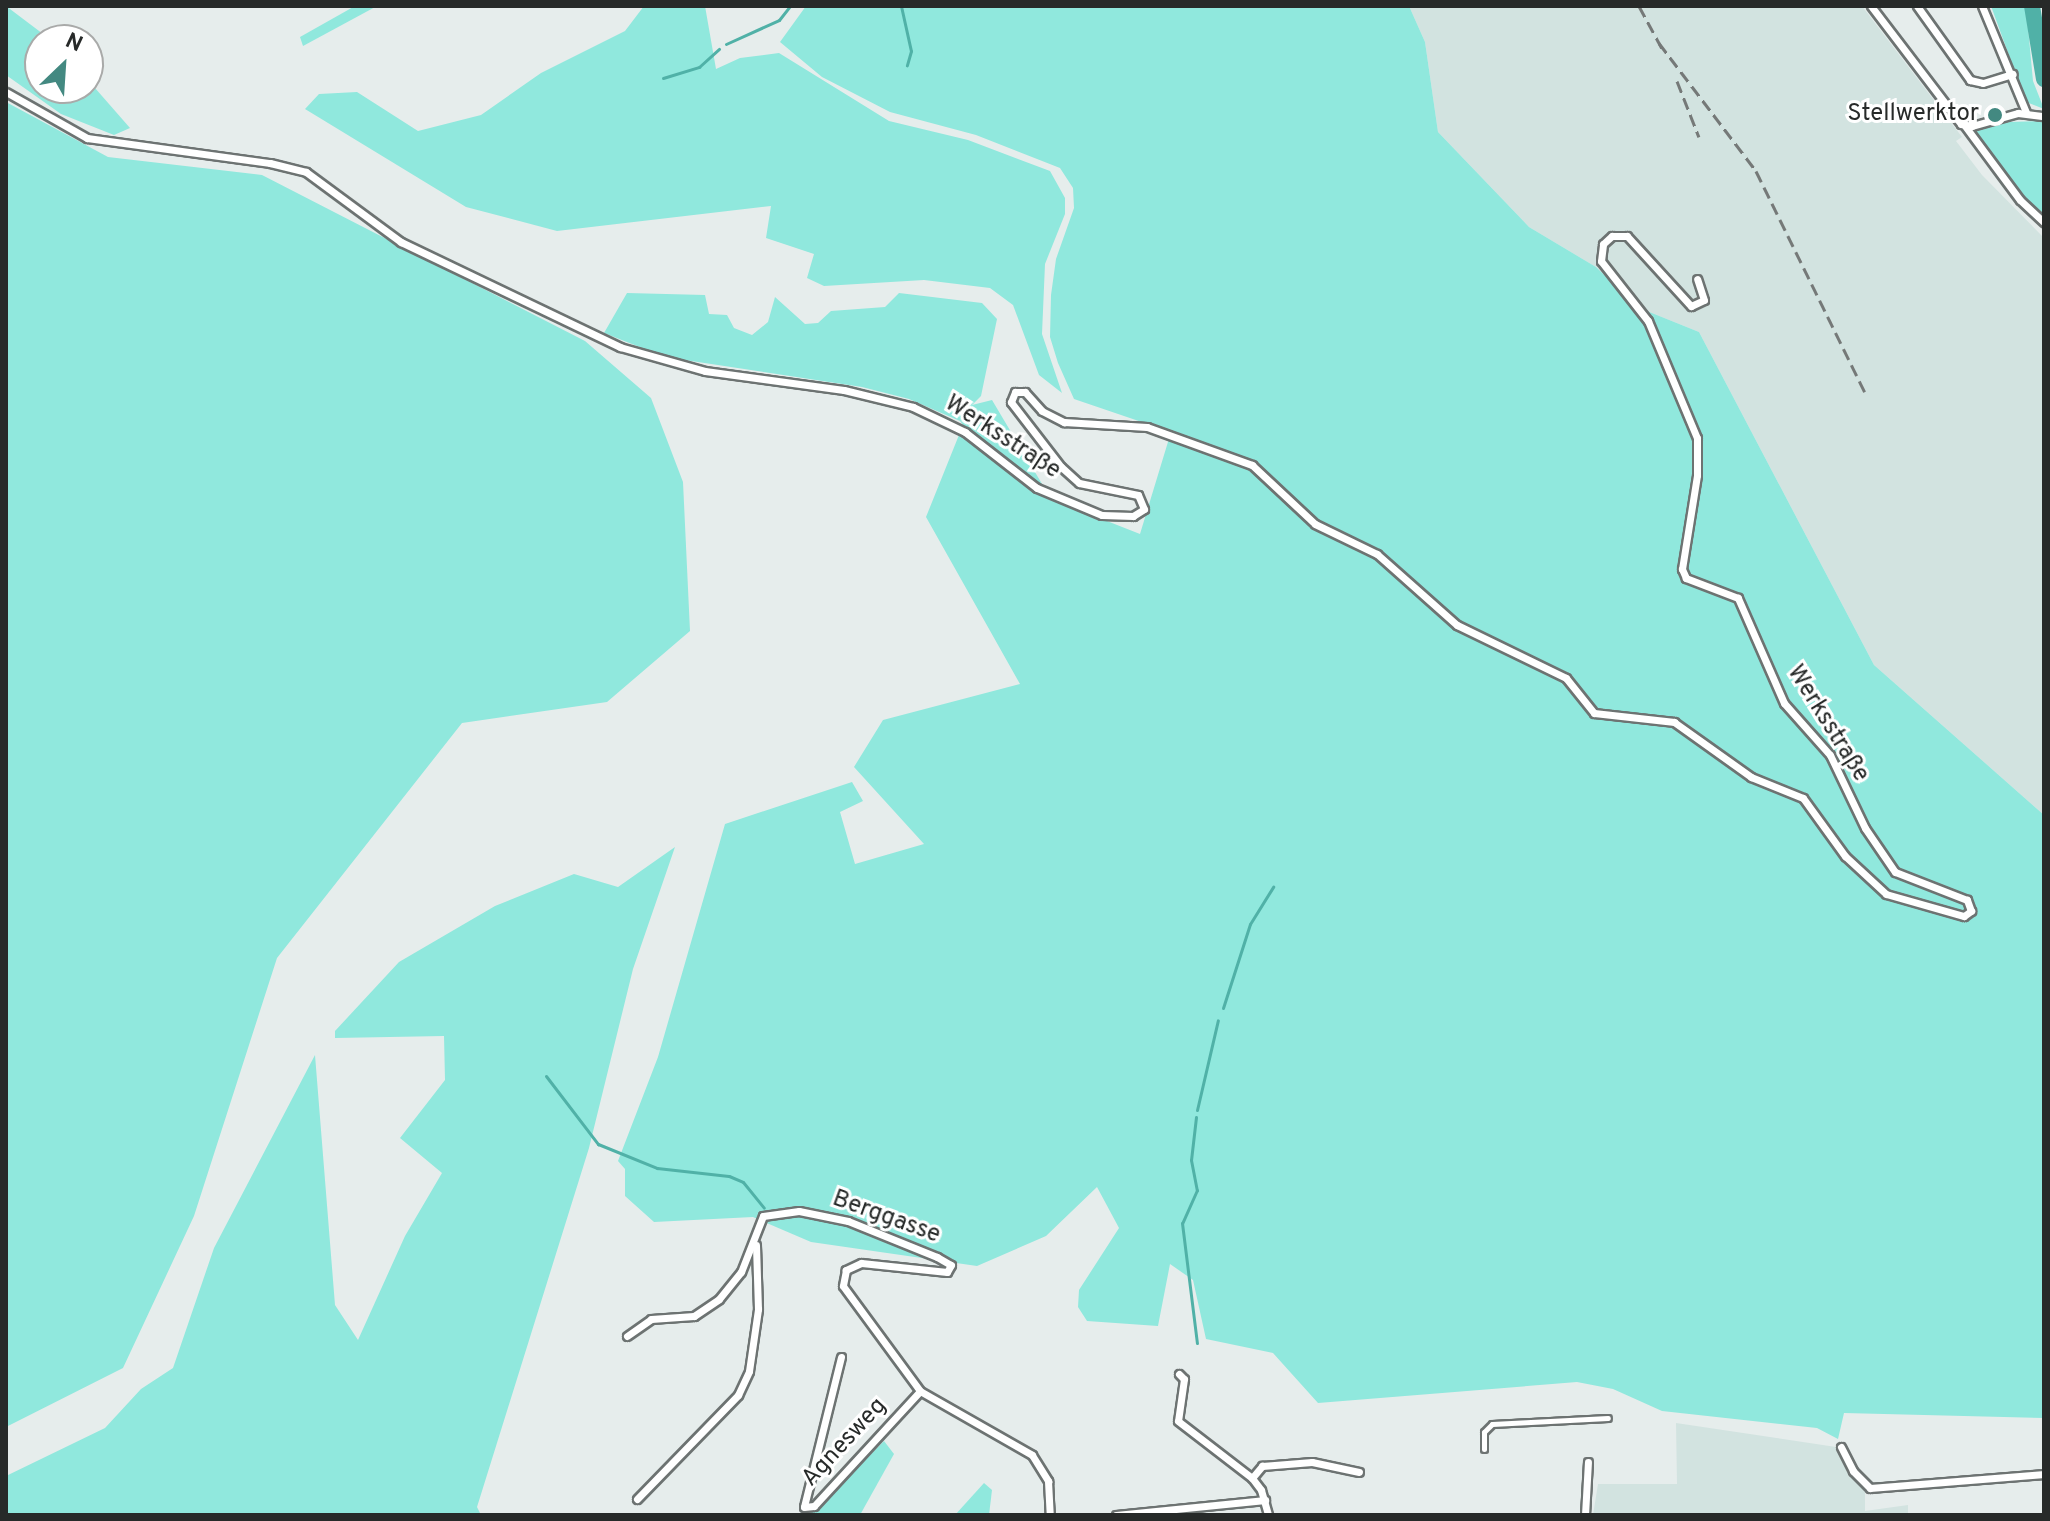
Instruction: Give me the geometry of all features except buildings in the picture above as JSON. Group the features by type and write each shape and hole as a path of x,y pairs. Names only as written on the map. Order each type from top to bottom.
{"street":[{"path":"1871,6 2020,200 2044,222"},
{"path":"1917,6 1970,80 1983,83 2013,74"},
{"path":"1982,6 2013,74 2026,112"},
{"name":"Werksstraße","path":"6,92 87,138 270,163 306,172 401,242 620,347 663,362 844,390 913,407 965,432 1037,488 1102,515 1133,516 1144,509 1138,495 1079,483 1061,467 1011,402 1015,392 1025,392 1042,411 1064,422 1147,427 1252,465 1315,524 1377,554 1457,625 1566,678 1594,713 1674,722 1751,777 1803,798 1845,856 1886,894 1964,916 1971,911 1967,900 1895,872 1865,828 1830,755 1784,703 1738,598 1686,578 1682,569 1697,475 1697,438 1648,321 1601,261 1603,244 1612,236 1627,236 1691,306 1704,300 1697,279"},
{"path":"1965,126 2026,112 2044,116"},
{"name":"Berggasse","path":"627,1336 651,1319 694,1316 719,1299 756,1242 763,1216 799,1211 848,1221 951,1265 944,1274 861,1263 846,1270 842,1279 920,1391 1032,1455 1048,1481 1050,1515"},
{"path":"637,1499 738,1395 749,1371 758,1309 756,1242"},
{"name":"Agnesweg","path":"841,1357 816,1467 802,1501 804,1507 814,1506 920,1391"},
{"path":"1179,1374 1184,1379 1178,1421 1252,1478 1265,1500 1268,1515"},
{"path":"1484,1449 1484,1432 1492,1424 1608,1418"},
{"path":"1841,1447 1853,1471 1870,1488 2044,1474"},
{"path":"1252,1478 1262,1466 1312,1462 1359,1472"},
{"path":"1585,1515 1588,1462"},
{"path":"1116,1515 1265,1500"}],"shaded area":[{"path":"6,6 30,24 24,24 24,88 6,75"},
{"path":"355,6 377,6 303,46 300,37"},
{"path":"644,6 705,6 716,69 740,58 779,53 889,121 968,140 1050,171 1065,198 1065,214 1045,264 1042,334 1062,393 1039,375 1013,305 990,288 924,280 824,286 807,278 814,254 766,238 771,206 557,231 466,207 305,109 319,94 357,92 418,131 481,115 541,73 625,31"},
{"path":"806,6 1409,6 1425,42 1438,132 1529,227 1596,267 1637,307 1699,332 1874,665 2044,815 2044,1418 1844,1413 1838,1439 1817,1428 1662,1411 1613,1389 1577,1382 1318,1403 1273,1353 1206,1339 1193,1280 1170,1264 1158,1326 1087,1321 1078,1307 1079,1290 1119,1228 1097,1187 1046,1236 977,1266 811,1242 753,1217 654,1222 625,1196 625,1169 618,1161 658,1057 725,824 852,782 863,801 840,812 855,864 924,844 854,767 883,720 1020,684 926,517 963,425 960,421 909,399 862,387 665,357 604,333 627,293 705,295 709,314 727,315 734,328 752,335 768,322 775,297 805,324 818,323 831,311 885,307 899,293 982,303 997,319 981,396 972,405 992,400 1051,499 1140,534 1171,432 1074,399 1058,363 1050,337 1051,295 1056,259 1074,208 1073,188 1060,168 976,135 890,112 822,77 780,42"},
{"path":"1409,6 1862,6 1962,137 1956,141 1982,175 2044,238 2044,815 1874,665 1699,332 1637,307 1596,267 1529,227 1438,132 1425,42"},
{"path":"1991,6 2026,6 2033,81 2044,109 2026,102"},
{"path":"104,98 130,128 114,135 61,114 47,104 104,104"},
{"path":"6,102 108,157 262,175 585,341 651,398 683,482 690,631 607,702 462,723 277,958 194,1216 123,1368 6,1427"},
{"path":"2044,121 2044,216 2009,181 1973,132 2009,122"},
{"path":"675,847 633,969 589,1148 477,1507 481,1515 6,1515 6,1476 105,1428 141,1389 173,1368 214,1248 315,1055 335,1305 358,1340 405,1236 442,1173 400,1138 445,1080 444,1036 335,1038 335,1031 399,962 495,906 574,874 618,887"},
{"path":"1676,1423 1836,1447 1847,1471 1865,1491 1865,1511 1908,1505 1908,1515 1593,1515 1598,1484 1677,1484"},
{"path":"884,1441 894,1454 860,1515 808,1515"},
{"path":"984,1483 992,1490 989,1515 955,1515"}],"waterway":[{"path":"726,44 779,20 790,6"},
{"path":"901,6 911,51 907,65"},
{"path":"2032,6 2044,79"},
{"path":"663,78 699,67 719,49"},
{"path":"1223,1008 1250,924 1273,887"},
{"path":"1197,1110 1218,1020"},
{"path":"546,1076 598,1144 657,1168 729,1176 743,1182 764,1208"},
{"path":"1196,1117 1191,1160 1197,1190 1182,1223 1197,1343"}],"railway":[{"path":"1639,6 1664,52"},
{"path":"1659,43 1756,171 1865,393"},
{"path":"1677,81 1699,137"}],"place":[{"name":"Stellwerktor","path":"1995,115"}]}
